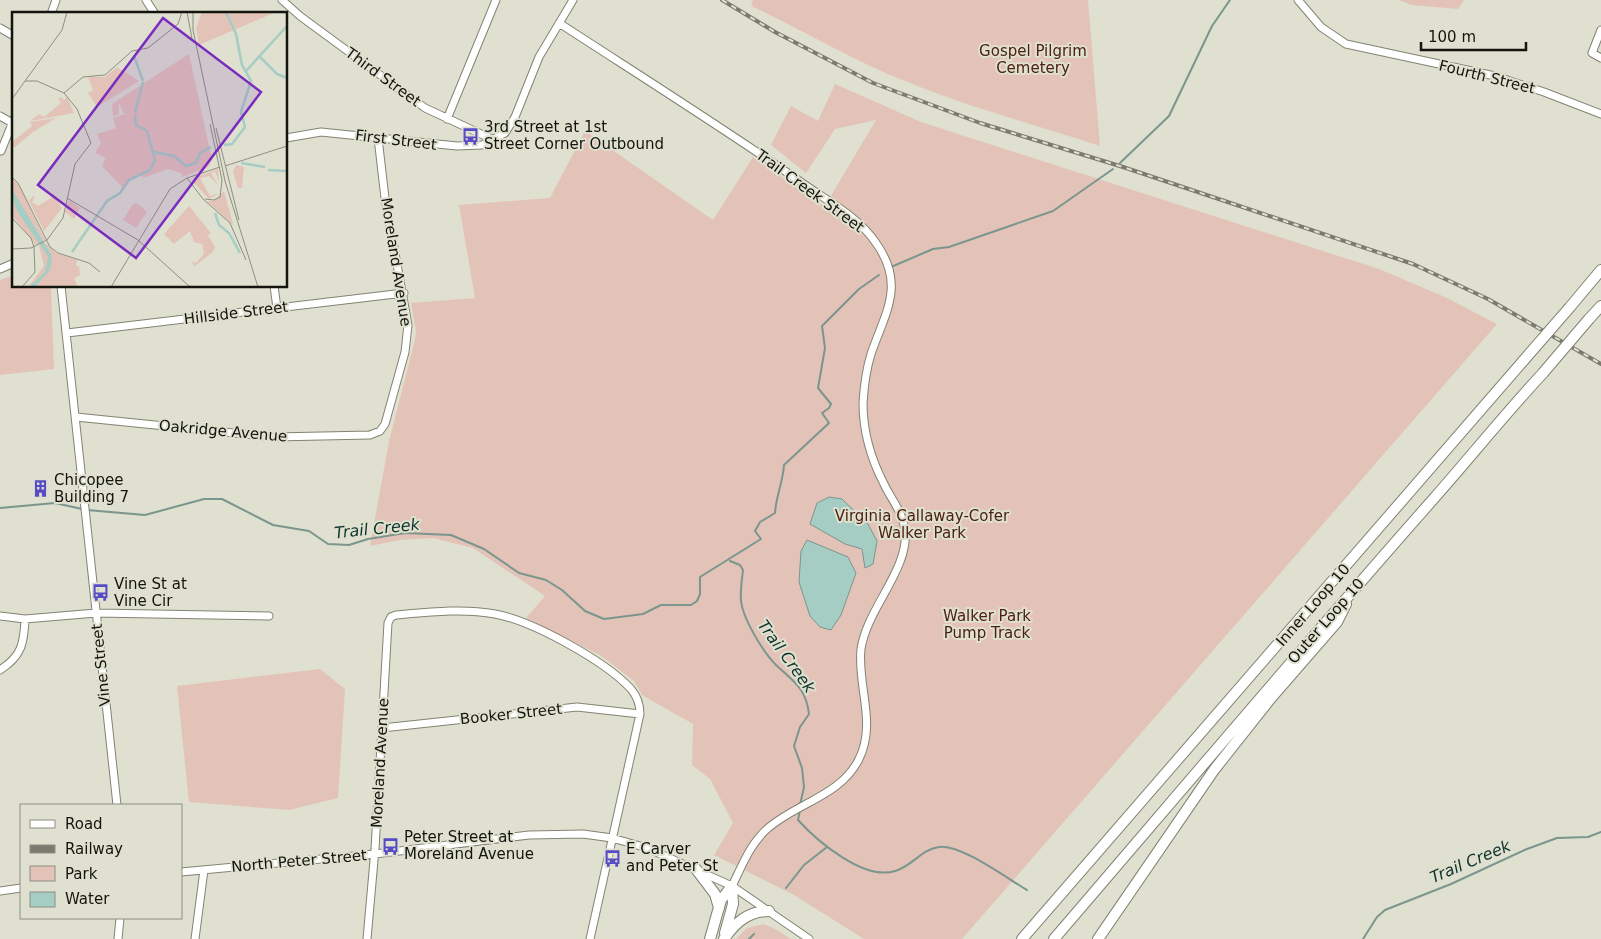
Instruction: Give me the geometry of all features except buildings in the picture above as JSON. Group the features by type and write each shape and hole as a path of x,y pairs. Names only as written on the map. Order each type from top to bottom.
{"highway":[{"name":"Inner Loop 10","path":"1022,939 1601,270"},
{"name":"Outer Loop 10","path":"1054,939 1354,589 1601,306"},
{"path":"1098,939 1214,770 1271,698 1337,622 1354,589"},
{"path":"696,869 715,894 719,908"},
{"path":"710,939 722,900 732,886"},
{"path":"723,939 733,904 732,886"},
{"path":"723,939 733,926 744,917 759,911 769,910"}],"street":[{"path":"52,12 56,0"},
{"path":"146,0 154,12"},
{"name":"Third Street","path":"282,0 300,16 425,108 494,140"},
{"path":"447,119 496,0"},
{"path":"494,140 510,125 539,57 572,0"},
{"name":"Fourth Street","path":"1298,0 1321,27 1346,44 1495,76 1601,114"},
{"name":"Trail Creek Street","path":"559,24 762,156 848,216 876,242 886,263 890,283 890,305 870,357 865,379 864,417 872,459 898,508 905,538 900,559 872,615 861,649 861,682 867,724 864,747 850,773 825,793 770,826 752,845 732,886"},
{"path":"0,28 12,35"},
{"path":"1601,30 1592,53 1601,58"},
{"path":"0,116 12,122"},
{"path":"1,151 12,124"},
{"name":"First Street","path":"288,138 321,132 457,146 474,146 494,140"},
{"name":"Moreland Avenue","path":"370,435 380,431 385,424 405,352 408,325 404,293 385,198 378,138"},
{"path":"0,269 12,264"},
{"name":"Vine Street","path":"62,288 117,804"},
{"path":"274,288 277,308"},
{"name":"Hillside Street","path":"67,333 404,293"},
{"name":"Oakridge Avenue","path":"76,417 274,437 370,435"},
{"name":"Moreland Avenue","path":"367,939 375,854 388,623 391,617 440,612 474,612 494,613 518,621 576,649 618,677 636,696 640,714"},
{"path":"0,616 25,618 96,613 269,616"},
{"path":"0,670 12,662 19,654 25,618"},
{"name":"Booker Street","path":"382,728 577,707 640,714"},
{"path":"590,939 640,714"},
{"name":"North Peter Street","path":"182,872 375,854 529,835 583,834 612,838 654,851 696,869 732,886 809,939"},
{"path":"195,939 204,870"},
{"path":"0,891 20,888"},
{"path":"118,939 120,919"}],"green space":[{"name":"Gospel Pilgrim Cemetery","path":"753,0 1088,0 1100,146 953,99 885,73 751,6"},
{"path":"1399,0 1464,0 1458,9 1412,5"},
{"name":"Virginia Callaway-Cofer Walker Park","path":"835,84 921,122 1379,269 1445,297 1497,324 962,939 864,939 794,895 714,855 733,823 710,779 692,765 693,724 642,695 634,681 600,655 526,618 545,596 473,548 433,538 400,540 370,546 389,441 415,340 416,331 411,303 475,298 459,205 550,198 585,131 713,220 753,157 857,229 862,222 829,199 876,120 835,129 806,173 771,145 791,106 818,121"},
{"path":"12,276 12,288 51,288 54,369 0,375 0,280"},
{"path":"320,669 345,689 338,798 289,810 189,802 177,686"},
{"path":"764,924 791,939 736,939 747,928"}],"water":[{"path":"829,497 842,499 868,524 877,541 873,564 865,568 862,549 845,544 810,524 817,503"},
{"path":"807,540 848,557 856,573 841,615 831,630 820,627 810,616 799,582 801,551"}],"waterway":[{"path":"1120,163 1169,116 1212,26 1230,0"},
{"path":"891,267 933,249 949,247 1053,211 1113,169"},
{"name":"Trail Creek","path":"87,510 145,515 204,499 222,499 273,525 309,531 328,544 349,545 368,539 405,533 451,535 484,549 519,573 546,580 562,590 585,611 604,619 643,614 661,605 691,605 697,601 700,594 700,577 761,539 755,531 760,522 775,513 784,465 829,423 822,413 831,404 818,388 825,348 822,326 859,289 879,275"},
{"name":"Trail Creek","path":"0,508 55,503 82,509"},
{"name":"Trail Creek","path":"730,561 740,565 743,570 741,601 745,617 754,635 776,665 794,681 805,698 809,714 800,727 794,746 802,768 804,787 800,805"},
{"name":"Trail Creek","path":"800,810 798,820 806,829 842,857 869,870 883,873 895,871 933,848 948,847 971,856 1027,890"},
{"name":"Trail Creek","path":"1363,939 1377,917 1385,910 1451,884 1527,849 1557,838 1588,837 1601,832"},
{"path":"786,888 804,865 827,847"},
{"path":"749,939 754,934"}],"railway":[{"path":"722,0 775,32 873,83 980,123 1123,167 1413,264 1488,299 1601,364"}],"place":[{"name":"3rd Street at 1st Street Corner Outbound","path":"470,136"},
{"name":"Chicopee Building 7","path":"40,489"},
{"name":"Vine St at Vine Cir","path":"100,593"},
{"name":"Peter Street at Moreland Avenue","path":"390,846"},
{"name":"E Carver and Peter St","path":"612,858"}],"park label":[{"name":"Walker Park Pump Track","path":"987,624"}]}
